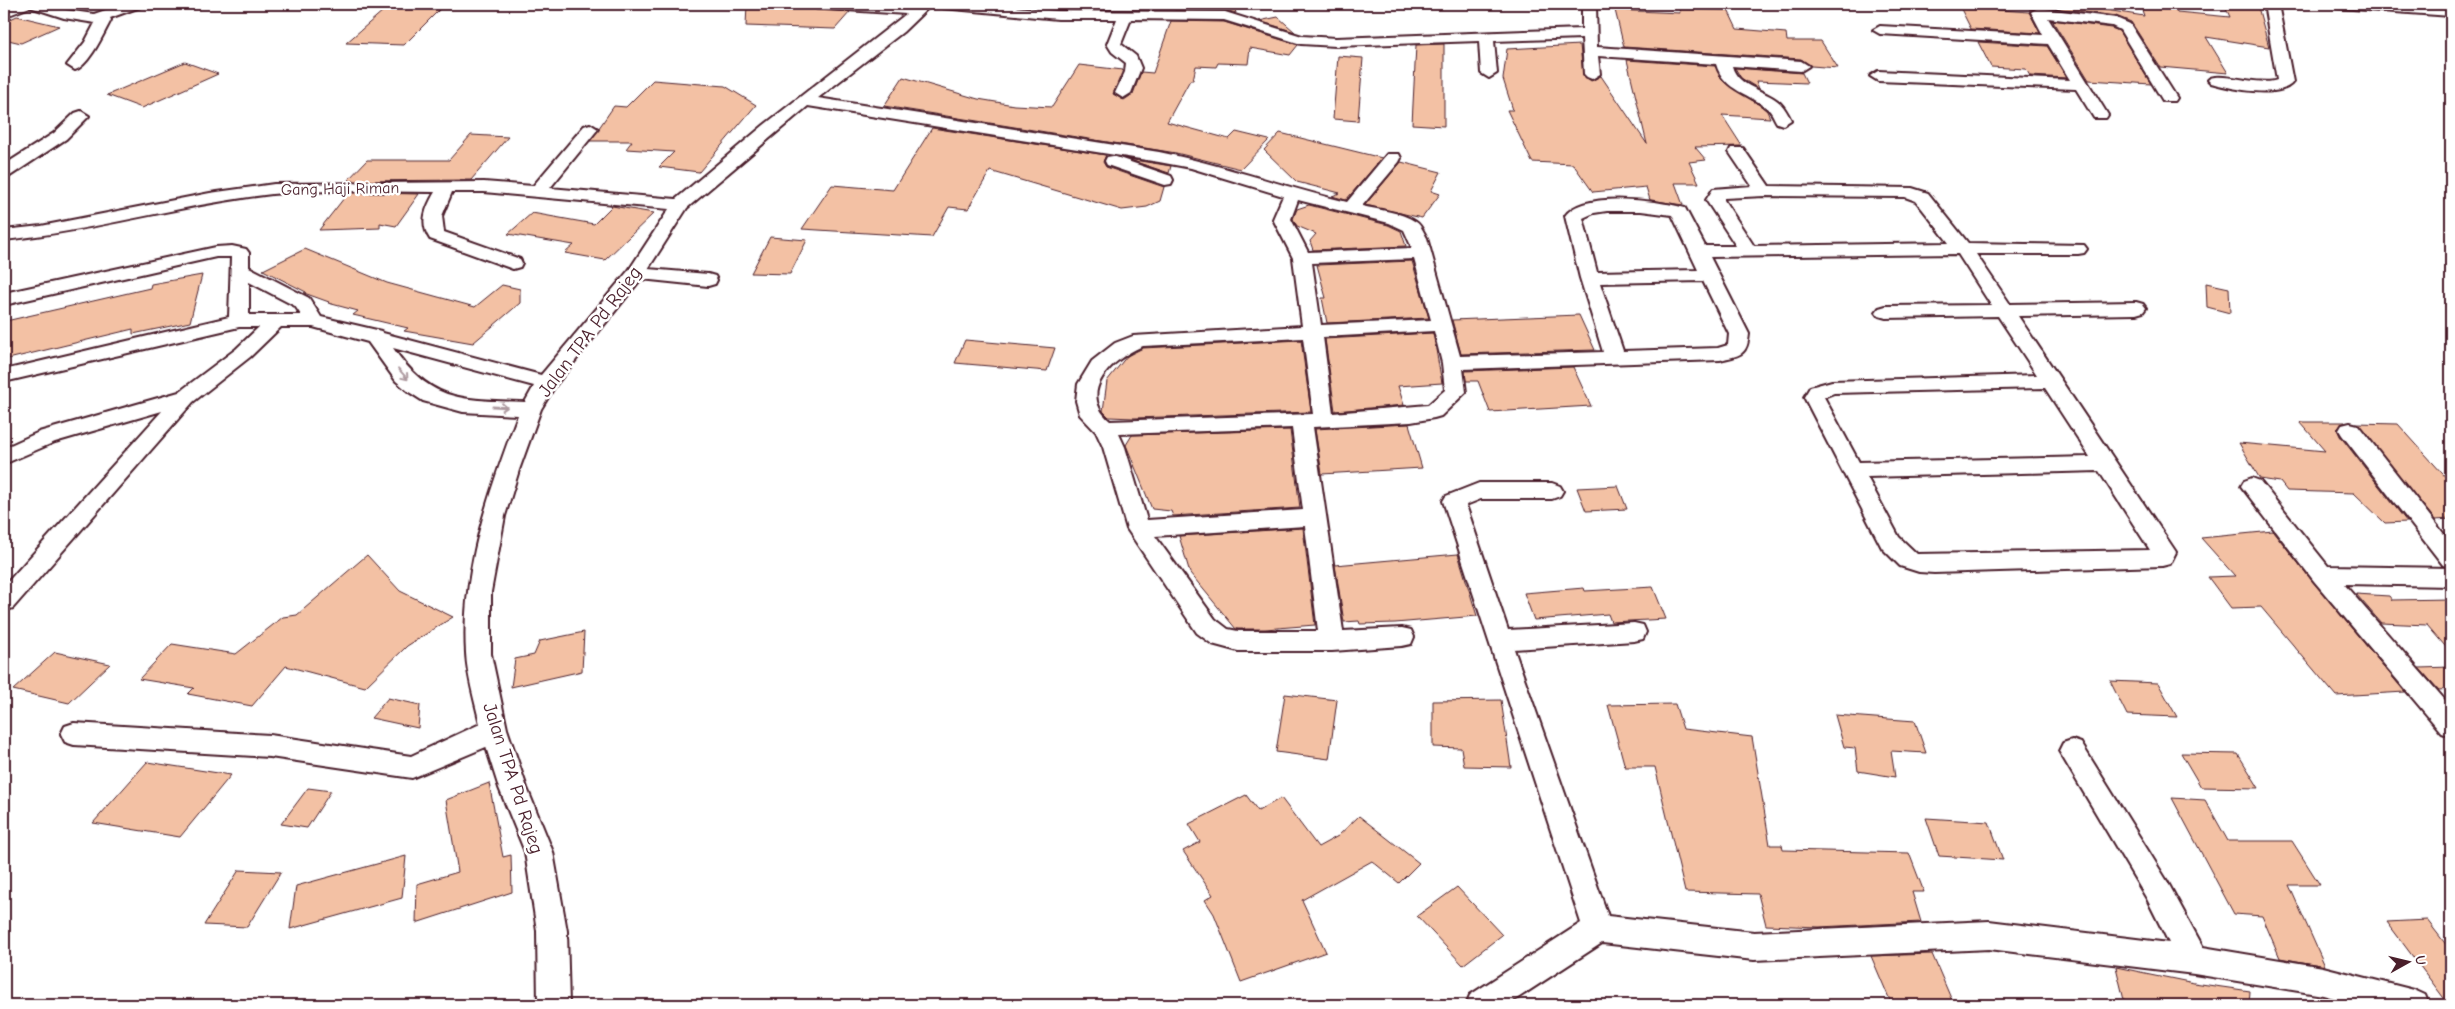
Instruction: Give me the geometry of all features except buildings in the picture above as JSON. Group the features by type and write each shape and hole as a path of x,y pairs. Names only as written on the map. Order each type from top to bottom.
{"street":[{"path":"4,14 25,4"},
{"path":"35,4 79,18 103,19 103,24 92,44 75,65"},
{"path":"97,18 135,4"},
{"path":"816,4 921,7"},
{"path":"943,4 1029,13 1095,10 1126,15 1210,15 1238,20 1285,36 1316,42 1486,38 1590,33"},
{"path":"1237,4 1238,20"},
{"path":"1589,4 1592,74"},
{"path":"2216,80 2264,86 2279,85 2284,82 2271,4"},
{"path":"2338,4 2451,12"},
{"name":"Jalan TPA Pd Rajeg","path":"554,1005 552,931 539,852 513,788 494,729 478,654 479,592 494,516 531,409 546,383 636,273 680,205 738,155 921,7"},
{"path":"2033,8 2100,115"},
{"path":"2033,8 2121,24 2170,98"},
{"path":"1123,93 1135,66 1132,59 1116,49 1114,44 1126,15"},
{"path":"1880,30 2053,40"},
{"path":"1486,38 1489,73"},
{"path":"1590,51 1801,66"},
{"path":"1723,61 1724,69 1742,90 1777,109 1783,120"},
{"path":"1878,76 2081,85"},
{"path":"806,101 1194,164 1294,194 1394,219 1411,226 1418,238 1442,325 1452,363 1456,392 1434,411 1411,415 1313,421 1105,428"},
{"path":"4,172 60,136 82,116"},
{"path":"536,192 590,129"},
{"path":"1086,146 1102,157 1164,180"},
{"path":"1737,152 1764,191"},
{"path":"1352,208 1393,158"},
{"path":"447,187 432,217 432,226 436,235 513,263"},
{"name":"Gang Haji Riman","path":"4,235 41,231 210,198 274,190 447,187 536,192 680,205"},
{"path":"1748,250 1718,207 1715,200 1716,196 1725,192 1764,191 1906,192 1922,197 1963,248 2106,464 2164,552 2162,558 1934,564 1909,562 1900,556 1890,542 1814,398 1816,392 1822,388 2051,381"},
{"path":"1294,194 1284,209 1282,219 1302,258 1313,331 1315,517 1332,641"},
{"path":"1452,363 1720,354 1738,348 1739,334 1679,212 1660,206 1587,208 1577,212 1574,216 1588,278 1615,357"},
{"path":"1699,252 1963,248 2078,249"},
{"path":"4,299 216,252 232,251 240,253 239,321"},
{"path":"1302,258 1422,253"},
{"path":"239,269 302,302 314,320"},
{"path":"636,273 708,280"},
{"path":"1588,278 1710,275"},
{"path":"1886,312 2136,308"},
{"path":"4,602 186,397 243,353 277,320"},
{"path":"4,376 239,321 314,320 546,383"},
{"path":"1402,637 1332,641 1238,641 1221,637 1206,626 1138,529 1114,447 1105,428 1090,415 1086,401 1088,384 1099,365 1122,347 1140,340 1442,325"},
{"path":"374,335 404,377 425,394 439,401 470,406 531,409"},
{"path":"4,457 47,437 186,397"},
{"path":"2350,430 2451,559"},
{"path":"1852,470 2106,464"},
{"path":"2252,486 2322,575 2451,725"},
{"path":"1552,491 1479,491 1454,501 1499,640 1598,929"},
{"path":"1138,529 1315,517"},
{"path":"2322,575 2451,577"},
{"path":"1499,640 1634,632"},
{"path":"74,734 270,746 412,767 477,739 494,729"},
{"path":"2072,751 2157,890 2194,960"},
{"path":"1481,1005 1598,929 1754,946 1990,935 2194,960 2323,981 2414,1005"}]}
